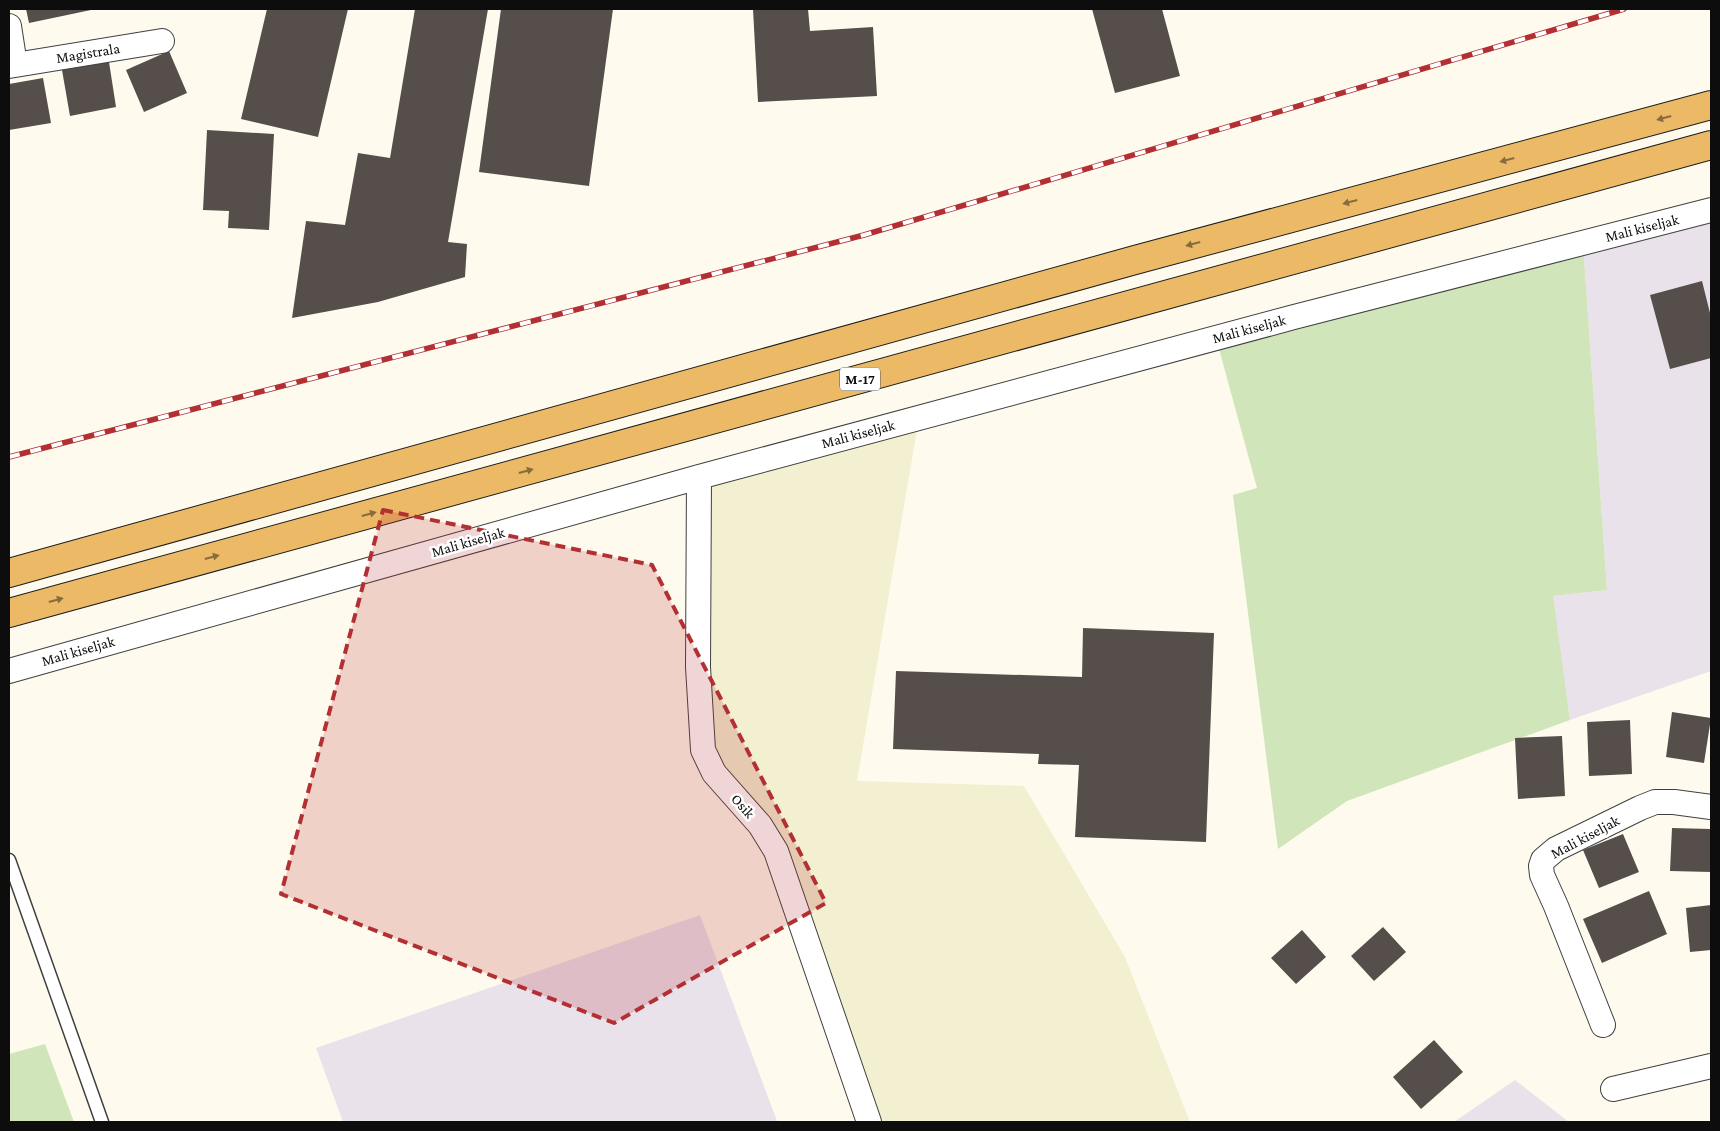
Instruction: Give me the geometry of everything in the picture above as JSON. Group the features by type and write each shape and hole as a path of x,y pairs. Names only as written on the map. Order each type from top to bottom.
{"highway":[{"path":"9,573 1135,260 1711,105"},
{"name":"M-17","path":"9,613 1711,145"}],"street":[{"name":"Magistrala","path":"9,26 12,65 162,41"},
{"name":"Mali kiseljak","path":"9,671 699,477 1294,317 1711,210"},
{"name":"Osik","path":"699,477 698,667 703,750 714,773 760,825 776,851 869,1122"},
{"name":"Mali kiseljak","path":"1603,1026 1542,875 1541,866 1543,860 1556,849 1656,802 1674,802 1711,807"},
{"path":"1613,1088 1711,1066"}],"lane":[{"path":"9,860 102,1122"}],"highlighted area":[{"path":"383,510 652,565 826,903 614,1023 281,894"}],"shaded area":[{"path":"1711,210 1711,671 1570,720 1552,596 1607,590 1583,243"},
{"path":"919,418 857,781 1024,786 1125,957 1190,1122 869,1122 776,851 714,773 699,477"},
{"path":"700,915 777,1121 343,1122 316,1048"},
{"path":"1515,1080 1569,1122 1454,1122"}],"green space":[{"path":"1583,243 1607,590 1553,596 1570,720 1347,801 1278,849 1233,495 1257,488 1216,338"},
{"path":"45,1044 74,1122 9,1122 9,1054"}],"building":[{"path":"26,9 91,9 91,10 29,23"},
{"path":"267,9 348,9 318,137 241,119"},
{"path":"415,9 488,9 448,242 467,244 465,277 378,302 292,318 306,221 345,225 358,153 390,158"},
{"path":"501,9 613,9 589,186 479,172"},
{"path":"753,9 808,9 810,31 873,27 877,96 758,102"},
{"path":"1092,9 1162,9 1180,76 1115,93"},
{"path":"169,51 187,93 144,112 126,70"},
{"path":"109,62 116,107 70,116 62,70"},
{"path":"43,78 51,123 9,130 9,84"},
{"path":"207,130 274,134 269,230 228,228 229,211 203,210"},
{"path":"1702,281 1711,317 1711,358 1670,369 1650,295"},
{"path":"1083,628 1214,633 1206,842 1075,837 1079,765 1038,764 1039,754 893,749 896,671 1082,677"},
{"path":"1672,712 1711,718 1704,763 1666,757"},
{"path":"1630,720 1632,774 1589,776 1587,722"},
{"path":"1562,736 1565,796 1518,799 1515,738"},
{"path":"1672,828 1711,829 1711,872 1670,871"},
{"path":"1623,834 1639,872 1599,888 1583,850"},
{"path":"1649,891 1667,934 1602,963 1583,919"},
{"path":"1711,905 1711,950 1690,952 1686,908"},
{"path":"1383,927 1406,952 1374,981 1351,956"},
{"path":"1302,930 1326,957 1296,984 1271,958"},
{"path":"1434,1040 1463,1072 1421,1109 1393,1077"}],"railway":[{"path":"9,457 864,235 1624,9"}]}
